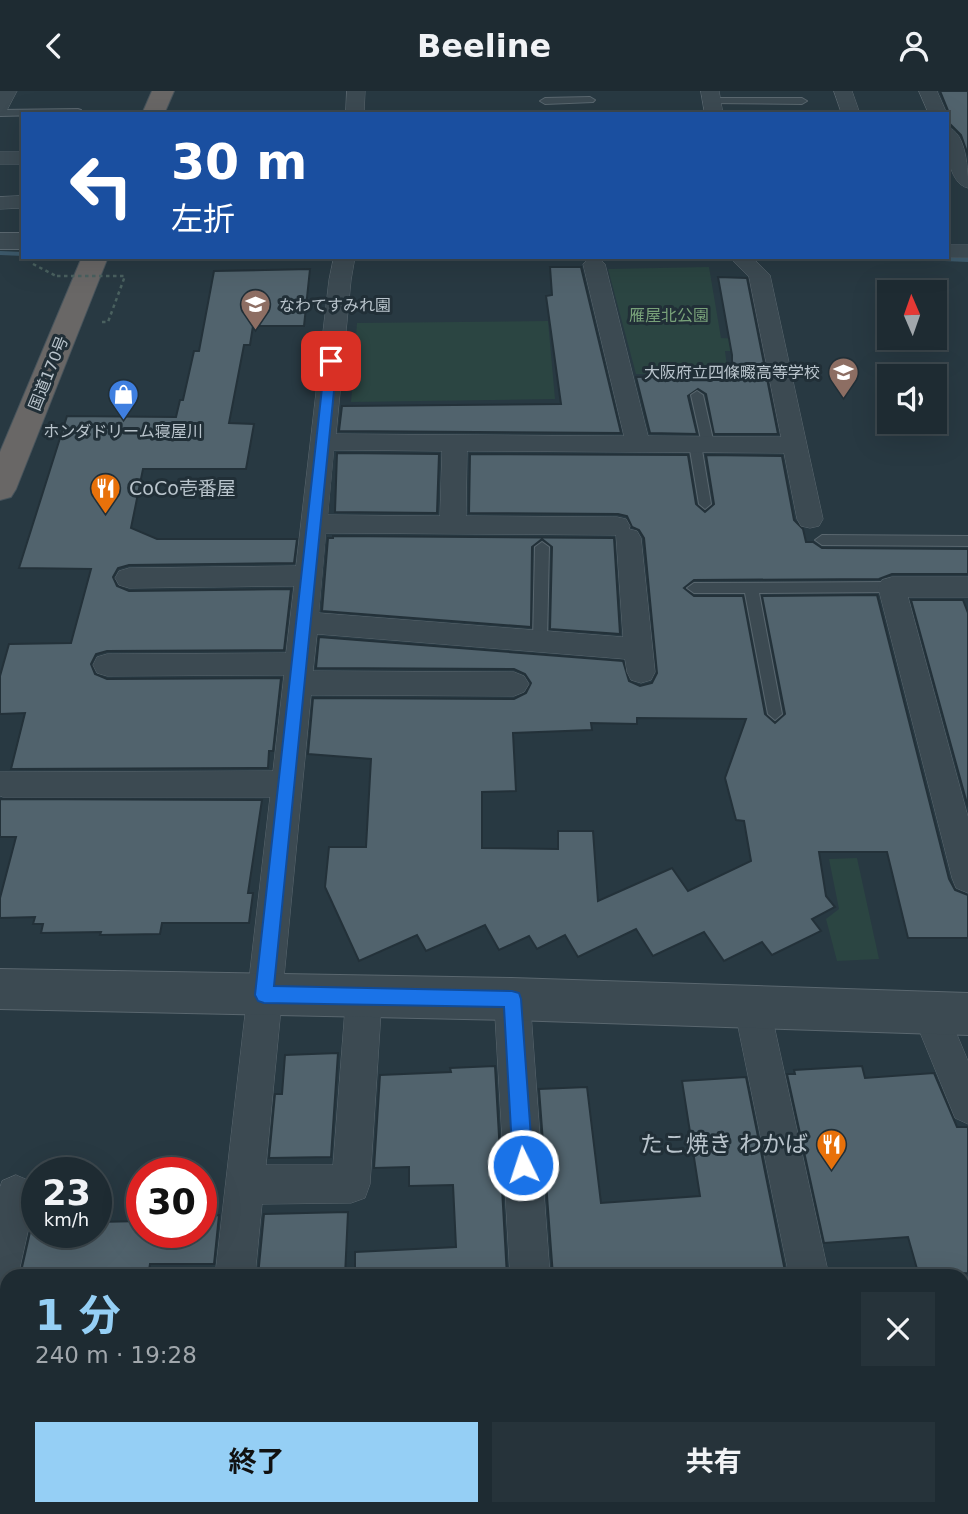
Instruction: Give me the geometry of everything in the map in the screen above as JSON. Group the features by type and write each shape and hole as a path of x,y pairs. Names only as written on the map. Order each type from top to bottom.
{"highway":[{"path":"154,112 163,91"},
{"name":"国道170号","path":"0,489 94,259"}],"street":[{"path":"0,111 8,91"},
{"path":"355,112 356,91"},
{"path":"843,91 849,112"},
{"path":"929,91 937,112"},
{"path":"949,138 968,182"},
{"path":"0,158 21,158"},
{"path":"0,203 21,202"},
{"path":"0,241 21,241"},
{"path":"949,251 968,251"},
{"path":"235,1269 307,576 345,259"},
{"path":"741,259 759,275 810,519"},
{"path":"594,264 638,444"},
{"path":"322,442 794,445"},
{"path":"453,525 455,443"},
{"path":"303,622 540,641 640,660 622,532 453,525 313,524"},
{"path":"129,578 307,576"},
{"path":"968,587 892,587 968,878"},
{"path":"107,665 514,684"},
{"path":"4,783 285,784"},
{"path":"0,989 512,999 949,1013 968,1105"},
{"path":"244,1185 351,1184 364,996"},
{"path":"512,999 530,1269"},
{"path":"752,1007 808,1269"},
{"path":"0,1267 16,1195"}],"lane":[{"path":"546,112 544,96 590,100"},
{"path":"712,102 802,101"},
{"path":"0,111 78,112"},
{"path":"697,395 705,504"},
{"path":"822,540 968,541"},
{"path":"540,641 542,547"},
{"path":"751,587 775,714"},
{"path":"694,588 892,587"}],"path":[{"path":"37,264 57,276 125,276"}],"green space":[{"name":"雁屋北公園","path":"709,267 721,338 758,340 762,351 725,351 728,374 636,374 608,269"},
{"path":"548,321 555,399 351,402 357,323"},
{"path":"857,858 879,959 837,961 826,919 839,909 829,859"}],"building":[{"path":"940,91 968,91 968,155 961,135 949,123 949,112"},
{"path":"550,267 581,267 621,433 339,431 342,406 561,404 546,296 552,295"},
{"path":"310,269 304,326 253,326 250,345 244,345 229,423 254,424 246,469 143,469 131,528 157,539 297,539 294,563 129,565 118,568 113,577 117,586 129,591 291,589 284,650 107,651 96,654 91,664 95,674 107,679 281,678 273,751 269,751 268,768 11,769 25,713 0,714 0,676 9,644 71,643 91,569 19,568 67,416 176,417 180,400 183,400 194,351 199,351 214,271"},
{"path":"718,277 747,278 778,434 714,434 706,394 698,389 688,396 697,434 650,433 636,377 732,375 732,355"},
{"path":"337,453 439,454 437,513 335,512"},
{"path":"470,454 688,455 696,504 705,512 714,504 706,455 782,456 794,520 803,529 806,542 813,542 822,548 968,549 968,574 892,574 879,579 694,580 684,588 694,596 743,596 765,714 775,723 785,714 762,596 877,595 949,879 955,890 968,895 968,938 908,938 887,852 819,852 826,896 835,907 812,919 821,931 772,955 762,942 724,961 704,932 653,956 636,929 578,957 565,935 537,949 529,936 499,950 485,925 426,951 417,935 359,961 325,887 329,847 366,847 371,759 308,754 313,698 514,699 526,693 531,683 525,674 514,669 316,668 319,637 623,661 629,681 640,686 652,683 657,673 644,538 639,530 632,527 627,516 469,513","holes":["637,718 746,719 725,778 736,820 744,821 751,861 688,891 672,868 598,901 593,831 558,831 558,849 482,848 482,792 516,791 513,733 592,730 591,723 637,724"]},
{"path":"328,538 614,538 620,634 550,629 552,547 542,539 532,547 531,627 322,611"},
{"path":"911,600 963,600 968,613 968,807"},
{"path":"0,799 262,800 248,893 253,893 249,923 162,923 160,934 100,935 101,932 41,933 43,924 33,924 35,917 0,918 0,898 16,837 0,837"},
{"path":"338,1053 331,1157 269,1158 275,1094 282,1094 285,1055"},
{"path":"495,1066 507,1269 355,1269 355,1252 456,1247 453,1185 409,1186 409,1167 374,1168 380,1075 451,1072 450,1068"},
{"path":"862,1066 865,1078 934,1073 957,1127 968,1127 968,1269 917,1269 908,1237 824,1243 787,1074 795,1074 794,1070"},
{"path":"746,1077 785,1269 552,1269 539,1089 587,1087 601,1203 700,1196 682,1081"},
{"path":"348,1212 345,1269 259,1269 264,1214"},
{"path":"126,1221 126,1248 216,1248 214,1264 150,1264 149,1269 22,1269 26,1248 112,1248 112,1222"}],"waterway":[{"path":"0,253 21,254"},
{"path":"944,259 968,260"}],"place":[{"name":"なわてすみれ園","path":"256,332"},
{"name":"大阪府立四條畷高等学校","path":"843,399"},
{"name":"ホンダドリーム寝屋川","path":"123,421"},
{"name":"CoCo壱番屋","path":"106,515"},
{"name":"たこ焼き わかば","path":"831,1171"}],"route":[{"path":"331,361 264,995 512,999 523,1165"}]}
